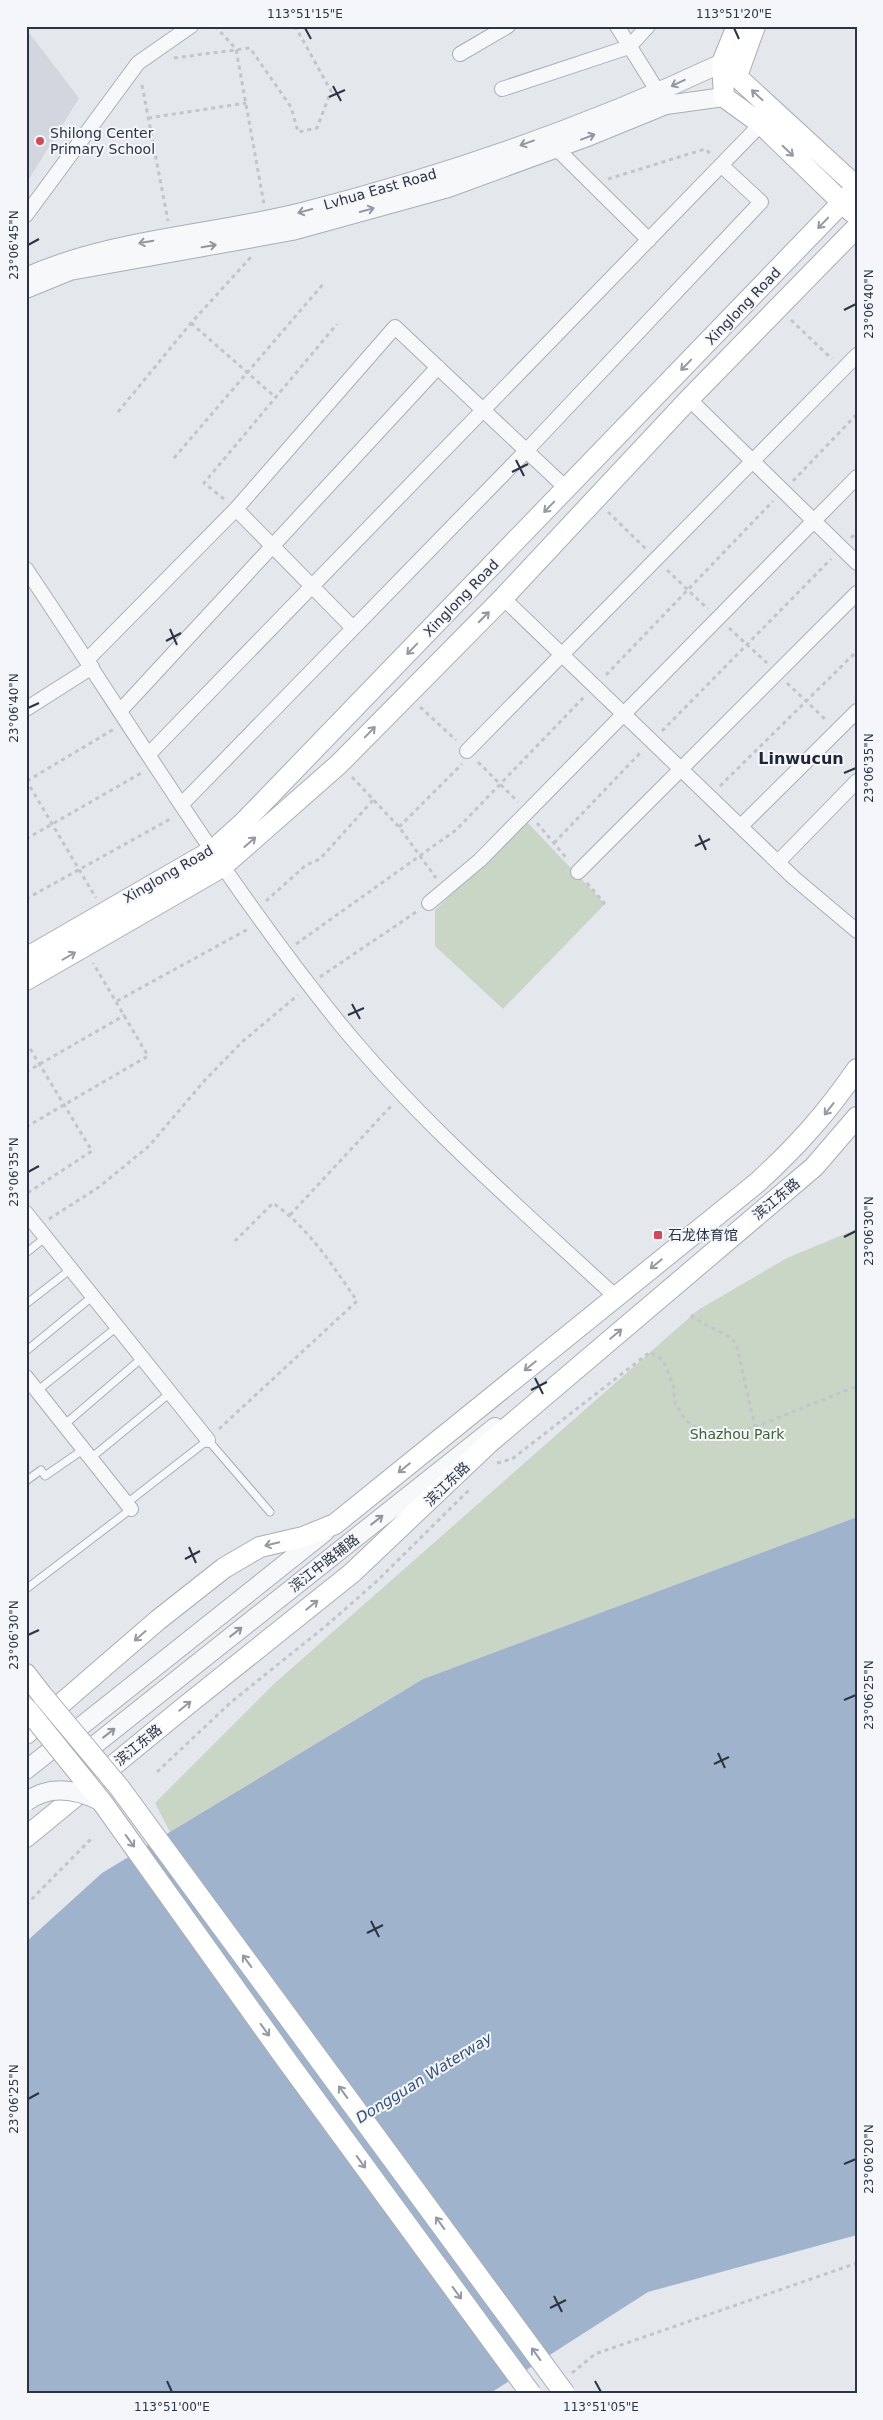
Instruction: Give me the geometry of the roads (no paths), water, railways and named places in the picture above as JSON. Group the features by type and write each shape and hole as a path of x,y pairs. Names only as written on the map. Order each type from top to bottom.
{"main road":[{"path":"737,26 724,97 761,124 857,217"},
{"path":"729,69 755,26"},
{"path":"729,69 857,187"},
{"name":"Xinglong Road","path":"26,958 103,912 218,859 250,816 857,187"},
{"name":"Xinglong Road","path":"26,980 84,947 218,859 338,764 503,598 689,399 857,227"},
{"name":"滨江东路","path":"26,1734 158,1620 224,1568 260,1546 303,1537 335,1524 758,1182 796,1146 828,1110 857,1069"},
{"name":"滨江东路","path":"26,1838 182,1709 352,1573 489,1443 814,1167 857,1117"},
{"path":"26,1674 119,1788 566,2385"},
{"path":"27,1709 102,1802 285,2058 531,2394"}],"street":[{"path":"26,215 138,63 191,26"},
{"path":"460,54 508,26"},
{"path":"617,26 662,99"},
{"path":"502,89 629,47 648,26"},
{"name":"Lvhua East Road","path":"26,289 70,272 292,231 448,188 556,148 729,69"},
{"name":"Lvhua East Road","path":"26,277 54,264 128,246 301,212 413,181 662,99 724,97"},
{"path":"152,760 313,587 761,124"},
{"path":"556,148 649,240"},
{"path":"184,807 353,628 526,451 761,202 721,165"},
{"path":"26,709 90,664 236,509 395,327 566,489"},
{"path":"469,752 752,460 857,355"},
{"path":"123,716 273,546 438,367"},
{"path":"689,399 857,563"},
{"path":"429,903 480,860 526,811 857,477"},
{"path":"236,509 353,628"},
{"path":"26,569 218,859 258,916 341,1025 402,1094 499,1190 616,1297"},
{"path":"578,872 857,593"},
{"path":"503,598 778,862 857,932"},
{"path":"741,826 857,710"},
{"path":"778,862 857,780"},
{"path":"26,1213 208,1440"},
{"name":"滨江中路辅路","path":"71,1764 462,1453 579,1365"},
{"path":"27,1378 129,1506"},
{"name":"滨江中路辅路","path":"26,1770 335,1524"},
{"path":"26,1802 49,1791 71,1790 84,1793 102,1802"}],"lane":[{"path":"26,1253 42,1232"},
{"path":"26,1304 71,1269"},
{"path":"26,1351 93,1296"},
{"path":"38,1391 117,1327"},
{"path":"64,1425 142,1358"},
{"path":"26,1481 41,1470 45,1476 87,1454 170,1393"},
{"path":"26,1588 208,1440 270,1512"}],"water":[{"name":"Dongguan Waterway","path":"857,1517 857,2235 648,2292 489,2394 26,2394 26,1942 102,1873 423,1679"}],"place":[{"name":"Shilong Center Primary School","path":"40,141"},
{"name":"石龙体育馆","path":"658,1235"}],"district":[{"name":"Linwucun","path":"801,758"}],"park label":[{"name":"Shazhou Park","path":"737,1434"}]}
